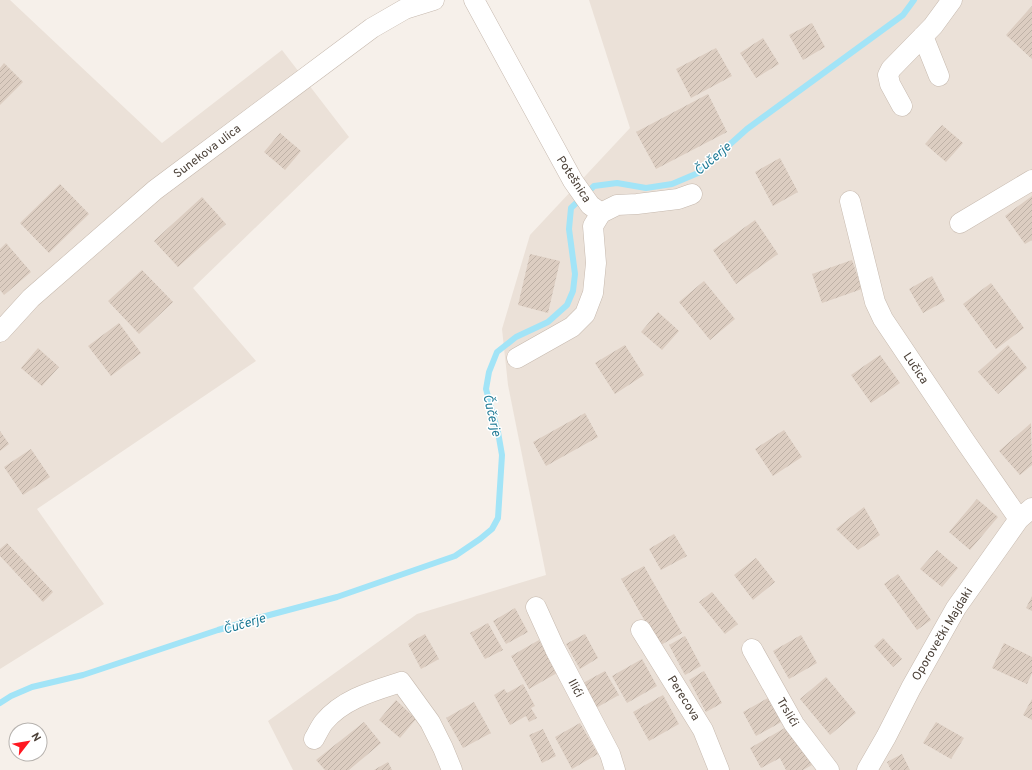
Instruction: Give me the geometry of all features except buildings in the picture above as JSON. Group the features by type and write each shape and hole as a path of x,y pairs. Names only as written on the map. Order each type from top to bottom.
{"street":[{"name":"Sunekova ulica","path":"0,332 31,298 155,190 372,28 405,9 434,0"},
{"name":"Potešnica","path":"474,0 573,181 595,209 593,226 596,263 593,293 585,314 572,326 517,358"},
{"path":"902,106 890,84 888,75 891,69 933,26 952,0"},
{"path":"923,36 939,76"},
{"path":"960,223 1032,180"},
{"path":"595,209 617,205 678,199 692,194"},
{"name":"Lučica","path":"850,200 875,302 884,319 965,441 1026,514"},
{"name":"Oporovečki Majdaki","path":"867,770 886,737 910,688 956,608 1026,514"},
{"name":"Ilići","path":"536,607 555,649 610,754 615,770"},
{"name":"Perecova","path":"641,630 703,730 719,770"},
{"name":"Trslići","path":"752,649 794,724 829,770"},
{"path":"314,739 323,723 343,705 367,693 401,682 430,722 452,770"}],"shaded area":[{"path":"0,0 10,0 162,143 282,50 349,137 193,288 256,361 37,509 104,604 0,669"},
{"path":"589,0 1032,0 1032,770 293,770 268,721 417,614 546,575 508,385 502,329 530,235 630,128"}],"waterway":[{"name":"Čučerje","path":"0,703 11,696 32,687 83,675 218,630 337,597 455,556 480,539 492,529 498,518 502,455 498,432 486,389 489,372 497,352 516,337 548,322 567,305 573,291 575,274 569,229 571,208 594,186 617,183 646,188 672,184 698,173 747,129 903,15 914,0"}]}
